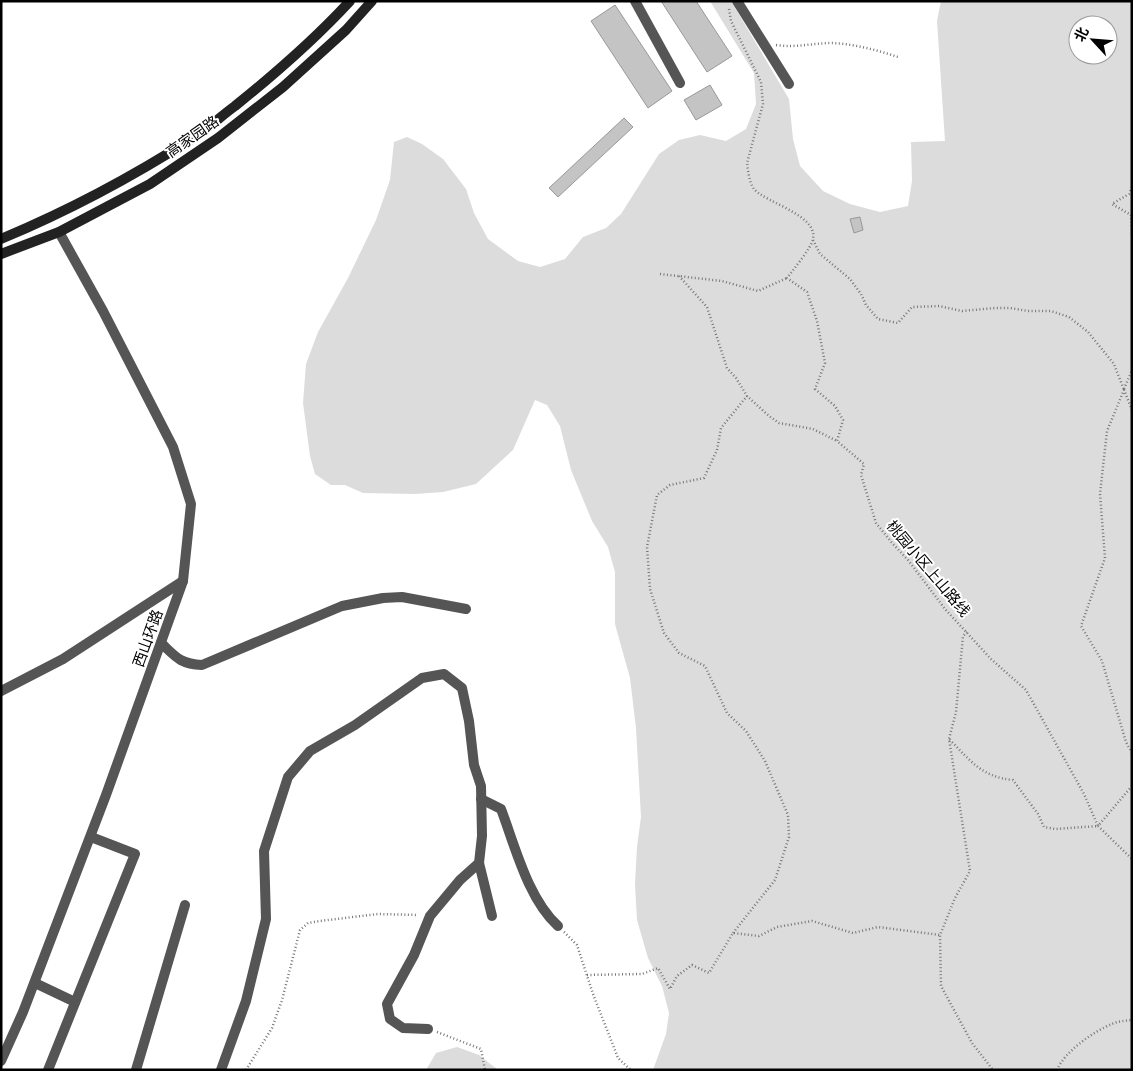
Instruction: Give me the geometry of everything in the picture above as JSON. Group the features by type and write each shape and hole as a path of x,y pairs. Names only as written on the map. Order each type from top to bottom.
{"main road":[{"name":"高家园路","path":"1,239 52,218 101,192 194,137 278,71 330,23 350,1"},
{"name":"高家园路","path":"1,254 59,232 150,184 218,138 283,87 346,30 372,1"}],"street":[{"path":"635,1 680,83"},
{"path":"733,4 763,43 789,84"},
{"name":"西山环路","path":"1,1061 35,983 183,581 191,504 173,447 103,311 59,232"},
{"path":"1,691 63,660 183,581"},
{"path":"161,643 178,659 189,664 202,665 342,606 383,598 402,597 466,609"},
{"path":"221,1070 246,1001 266,919 264,851 288,777 310,750 355,725 422,678 444,674 462,688 469,721 474,766 481,786 482,836 479,863 492,916"},
{"path":"481,799 501,808 534,896 548,916 558,926"},
{"path":"48,1070 135,854 90,837"},
{"path":"428,1029 403,1028 390,1019 387,1004 414,955 430,916 460,880 479,863"},
{"path":"136,1070 185,906"},
{"path":"35,983 75,1002"}],"path":[{"path":"733,4 731,21 761,82 763,104 747,163 748,173 754,188 803,218 813,232 813,240 820,254 850,279 861,294 866,305 878,319 898,323 912,307 930,306 962,311 995,308 1051,311 1069,317 1088,332 1114,364 1132,410"},
{"path":"763,43 791,47 831,43 879,50 898,57"},
{"path":"1132,187 1129,194 1112,204 1131,215 1132,234"},
{"path":"660,274 722,280 758,291 787,278 813,240"},
{"path":"679,276 707,307 727,368 736,378 747,396 779,423 813,429 837,440 843,420 835,406 815,389 825,363 817,321 806,292 787,278"},
{"path":"1132,370 1107,431 1100,494 1105,558 1081,626 1102,661 1126,742 1132,753"},
{"path":"587,975 642,974 658,968 670,989 677,976 692,965 709,973 733,934 775,880 789,837 788,815 765,761 746,731 727,713 706,666 680,653 664,633 650,589 647,547 657,495 670,485 704,478 717,450 721,428 747,396"},
{"name":"桃园小区上山路线","path":"837,440 864,464 861,475 876,523 908,560 945,609 992,659 1026,690 1084,794 1098,826"},
{"path":"967,632 962,636 956,712 949,739 970,871 955,898 940,934 941,986 972,1043 993,1070"},
{"path":"949,739 980,771 1001,779 1013,780 1038,814 1044,826 1054,829 1098,826 1132,786"},
{"path":"1098,826 1132,859"},
{"path":"246,1070 272,1028 282,1000 300,930 308,923 378,914 430,916"},
{"path":"733,934 759,936 777,927 812,921 853,933 878,927 940,934"},
{"path":"558,926 577,945 618,1058 631,1070"},
{"path":"1056,1070 1060,1062 1078,1045 1113,1023 1132,1020"},
{"path":"428,1029 481,1049 485,1070"}],"shaded area":[{"path":"710,1 731,1 789,99 793,139 800,166 823,191 850,204 880,212 908,206 912,181 911,142 945,141 937,21 941,1 1132,1 1132,1070 653,1070 666,1034 669,1013 662,986 648,958 637,920 635,884 641,817 636,728 630,678 615,624 615,572 608,547 592,521 571,470 560,426 547,405 535,400 513,450 476,484 443,492 415,494 363,493 345,485 331,485 315,474 310,456 303,403 306,364 318,332 348,278 376,220 390,180 394,142 407,137 422,144 443,159 466,189 474,213 488,239 518,261 540,267 565,259 583,237 606,228 621,214 659,154 679,140 700,135 726,141 746,129 756,104 754,73"},
{"path":"457,1047 479,1055 498,1070 426,1070 436,1053"}],"building":[{"path":"661,1 696,1 732,56 707,72"},
{"path":"615,5 672,91 648,108 591,21"},
{"path":"710,85 722,105 696,120 684,100"},
{"path":"624,118 633,127 558,197 549,188"},
{"path":"860,217 863,230 854,233 850,219"}]}
